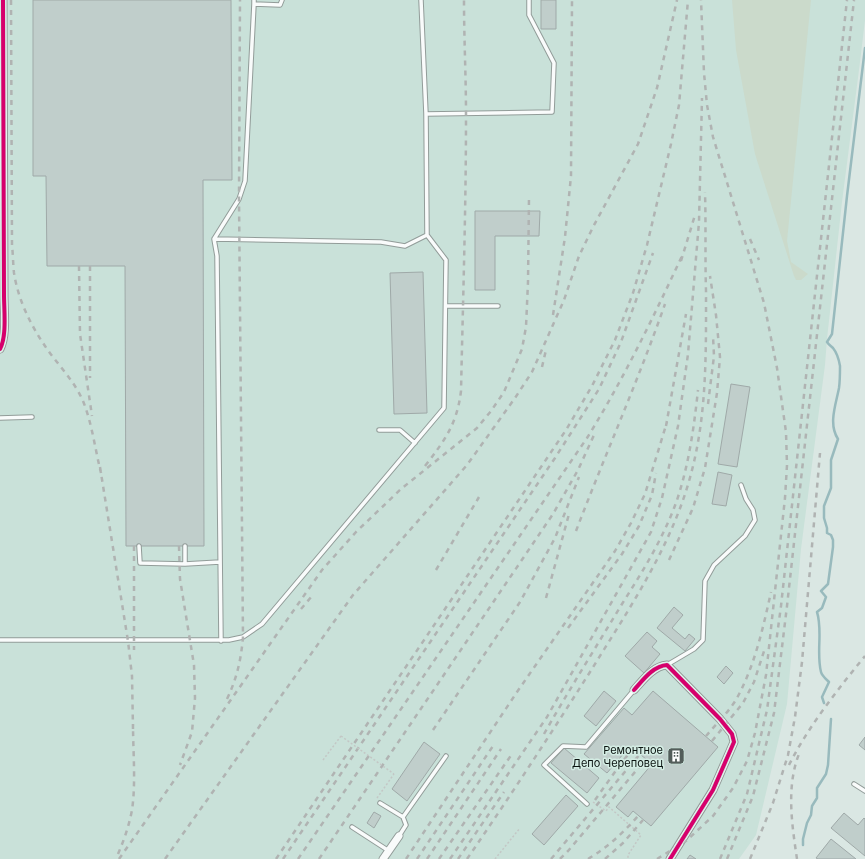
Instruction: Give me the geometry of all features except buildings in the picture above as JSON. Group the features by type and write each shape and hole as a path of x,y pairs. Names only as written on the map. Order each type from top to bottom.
{"street":[{"path":"0,349 2,345 4,328 2,170 3,0"},
{"path":"634,690 655,669 660,666 667,665 720,719 732,734 734,742 713,790 670,859"},
{"path":"383,859 399,836"}],"lane":[{"path":"222,640 217,256 214,239 239,199 245,182 254,2 280,5 282,0"},
{"path":"0,640 228,640 243,637 262,624 444,408 446,260 427,235 426,114 422,0"},
{"path":"426,114 552,112 554,63 529,15 529,0"},
{"path":"214,239 381,242 405,246 427,235"},
{"path":"446,306 498,306"},
{"path":"0,418 32,418"},
{"path":"379,430 400,430 415,443"},
{"path":"667,665 694,649 703,640 706,581 714,565 745,536 755,520 753,510 746,499 741,485"},
{"path":"139,546 140,564 220,562"},
{"path":"185,546 185,564"},
{"path":"587,804 544,765 563,746 586,747 634,690"},
{"path":"404,817 446,756"},
{"path":"854,784 865,791"},
{"path":"380,803 404,817 406,825 399,836"},
{"path":"352,827 388,851"}],"path":[{"path":"323,760 341,736 394,774 376,800"},
{"path":"587,804 590,800 606,811 609,807 641,835 628,856 628,859"},
{"path":"495,859 520,828"}],"shaded area":[{"path":"0,0 865,0 865,20 842,202 825,365 801,549 787,704 756,835 739,859 0,859"},
{"path":"732,0 811,0 787,241 791,262 808,274 801,280 796,280 794,276 755,154 736,50"}],"waterway":[{"path":"824,703 822,697 829,682 824,677 820,664 819,619 817,612 822,608 826,597 821,591 828,584 833,547 831,535 827,533 824,518 824,506 831,488 831,460 838,439 835,433 833,420 839,388 840,371 840,364 837,354 827,342 832,334 865,48"},
{"path":"803,845 803,839 807,823 811,815 812,806 817,798 817,788 826,774 831,719"}],"railway":[{"path":"11,0 12,245 14,273 18,292 34,329 75,386 83,401 91,427 101,473"},
{"path":"227,699 238,669 243,637 239,199 240,0"},
{"path":"425,466 449,431 456,413 461,391 466,150 464,0"},
{"path":"553,315 565,237 571,176 572,0"},
{"path":"165,859 353,595 467,465 532,372 564,300 579,256 638,144 657,88 677,0"},
{"path":"276,859 566,430 592,386 615,340 633,293 647,245 671,144 679,105 688,0"},
{"path":"657,859 686,841 713,816 733,788 747,761 755,733 766,675 785,498 787,465 786,432 777,368 764,303 713,137 707,105 701,0"},
{"path":"720,859 747,794 767,710 781,606 847,0"},
{"path":"727,859 753,796 774,713 854,0"},
{"path":"450,859 547,717 651,532 662,498 678,426 688,354 699,222 702,98"},
{"path":"467,859 560,719 650,573 675,521 685,494 698,444 705,379 705,192"},
{"path":"119,859 322,570 356,532 401,489 477,428 504,392 522,349 526,327 529,197"},
{"path":"681,261 695,215"},
{"path":"750,239 759,260"},
{"path":"283,859 555,458 599,389 621,342 653,253"},
{"path":"298,859 587,438 613,394 682,256"},
{"path":"79,266 80,334 92,416"},
{"path":"90,266 90,378"},
{"path":"669,560 693,508 705,468 717,393 720,357 710,276"},
{"path":"576,531 644,361 665,304"},
{"path":"666,426 686,314"},
{"path":"708,404 714,356 713,336"},
{"path":"542,367 546,350"},
{"path":"544,734 645,566 672,514 688,459 698,390"},
{"path":"406,859 517,692 615,551 645,494 667,422"},
{"path":"319,859 553,514 578,470 594,435"},
{"path":"750,859 773,803 788,755 795,717 802,662 820,453"},
{"path":"100,467 128,641 132,676 133,729"},
{"path":"568,628 622,554 639,526 652,495 656,473"},
{"path":"433,730 520,602 555,538 579,477"},
{"path":"436,570 479,497"},
{"path":"546,598 569,514"},
{"path":"134,546 134,650"},
{"path":"179,546 180,579 194,665 195,698 192,732 180,765"},
{"path":"706,736 737,698 749,673 758,646 771,592"},
{"path":"301,609 312,596"},
{"path":"712,741 743,703 754,682 765,648"},
{"path":"789,765 814,723 865,656"},
{"path":"118,854 128,827 132,810 134,778 133,724"},
{"path":"417,859 495,743"},
{"path":"595,800 633,748"},
{"path":"427,859 501,749"},
{"path":"439,859 512,754"},
{"path":"551,859 640,754"},
{"path":"797,859 793,833 791,793 792,780 799,754"},
{"path":"560,859 646,759"},
{"path":"458,859 504,792"},
{"path":"588,859 615,839 638,816"},
{"path":"605,859 623,843 643,820"}],"cycle path":[{"path":"0,349 4,337 5,323 3,0"},
{"path":"634,690 653,671 667,665 720,719 732,734 734,742 713,790 670,859"}],"place":[{"name":"Ремонтное Депо Череповец","path":"676,756"}]}
